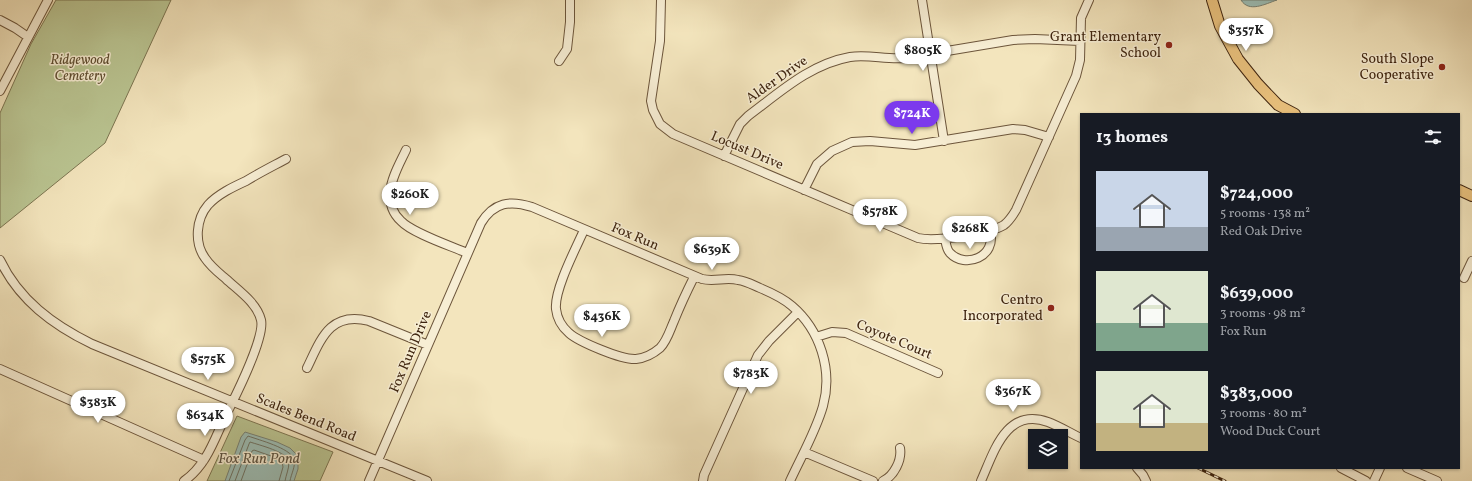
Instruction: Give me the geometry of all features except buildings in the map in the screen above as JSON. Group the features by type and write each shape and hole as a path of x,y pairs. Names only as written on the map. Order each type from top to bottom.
{"main road":[{"path":"1212,0 1218,22 1232,50 1248,72 1280,110 1291,113"},
{"path":"1460,190 1472,196"}],"street":[{"path":"0,91 48,0"},
{"path":"559,61 566,49 570,22 570,0"},
{"name":"Locust Drive","path":"661,0 660,41 651,101 653,110 660,124 666,130 918,238 933,240 990,231 1006,224 1011,218 1016,210 1077,72 1080,60 1081,18 1089,0"},
{"path":"922,0 944,141"},
{"path":"0,20 28,37"},
{"name":"Alder Drive","path":"724,156 740,124 809,72 822,65 851,57 893,60 1013,40 1035,39 1080,41"},
{"path":"804,190 811,174 821,160 832,151 852,142 870,141 915,146 1013,129 1025,130 1049,137"},
{"path":"406,150 390,192 391,205 397,217 406,226 467,253"},
{"path":"184,481 197,470 210,450 233,402 261,332 261,320 250,300 216,270 204,257 199,244 198,227 204,210 214,199 286,158"},
{"name":"Fox Run","path":"467,253 481,222 491,210 506,204 521,204 694,277 709,281 730,278 744,282 779,297 798,312 816,337 825,362 826,372 825,394 820,416 790,481"},
{"path":"584,230 556,296 556,310 561,324 570,334 611,353 635,359 648,356 660,347 667,336 694,277"},
{"path":"945,238 946,247 949,253 961,259 970,260 979,258 989,250 992,241 990,231"},
{"name":"Fox Run Drive","path":"369,481 467,253"},
{"name":"Scales Bend Road","path":"0,260 12,280 29,301 44,315 63,329 92,344 427,481"},
{"path":"1464,278 1472,261"},
{"path":"703,481 704,475 758,355 769,340 798,312"},
{"path":"307,368 325,333 336,323 349,318 369,321 428,345"},
{"name":"Coyote Court","path":"816,337 832,332 846,333 938,373"},
{"path":"0,369 204,460"},
{"path":"981,481 998,442 1014,423 1026,419 1037,419 1048,422 1080,438"},
{"path":"883,481 892,474 900,455 900,448"},
{"path":"804,452 873,481"},
{"path":"1138,469 1146,481"},
{"path":"1343,469 1366,481"},
{"path":"1374,481 1380,469"},
{"path":"1409,469 1437,481"}],"green space":[{"name":"Ridgewood Cemetery","path":"56,0 171,0 105,143 0,228 0,113 31,44"},
{"path":"237,416 333,452 320,481 207,481"}],"water":[{"path":"1241,0 1277,0 1253,7 1244,4"},
{"name":"Fox Run Pond","path":"245,432 277,442 290,448 298,456 298,469 294,481 225,481 241,437"}],"railway":[{"path":"1200,469 1225,481"}],"place":[{"name":"Grant Elementary School","path":"1169,45"},
{"name":"South Slope Cooperative","path":"1442,67"},
{"name":"Centro Incorporated","path":"1051,308"}]}
